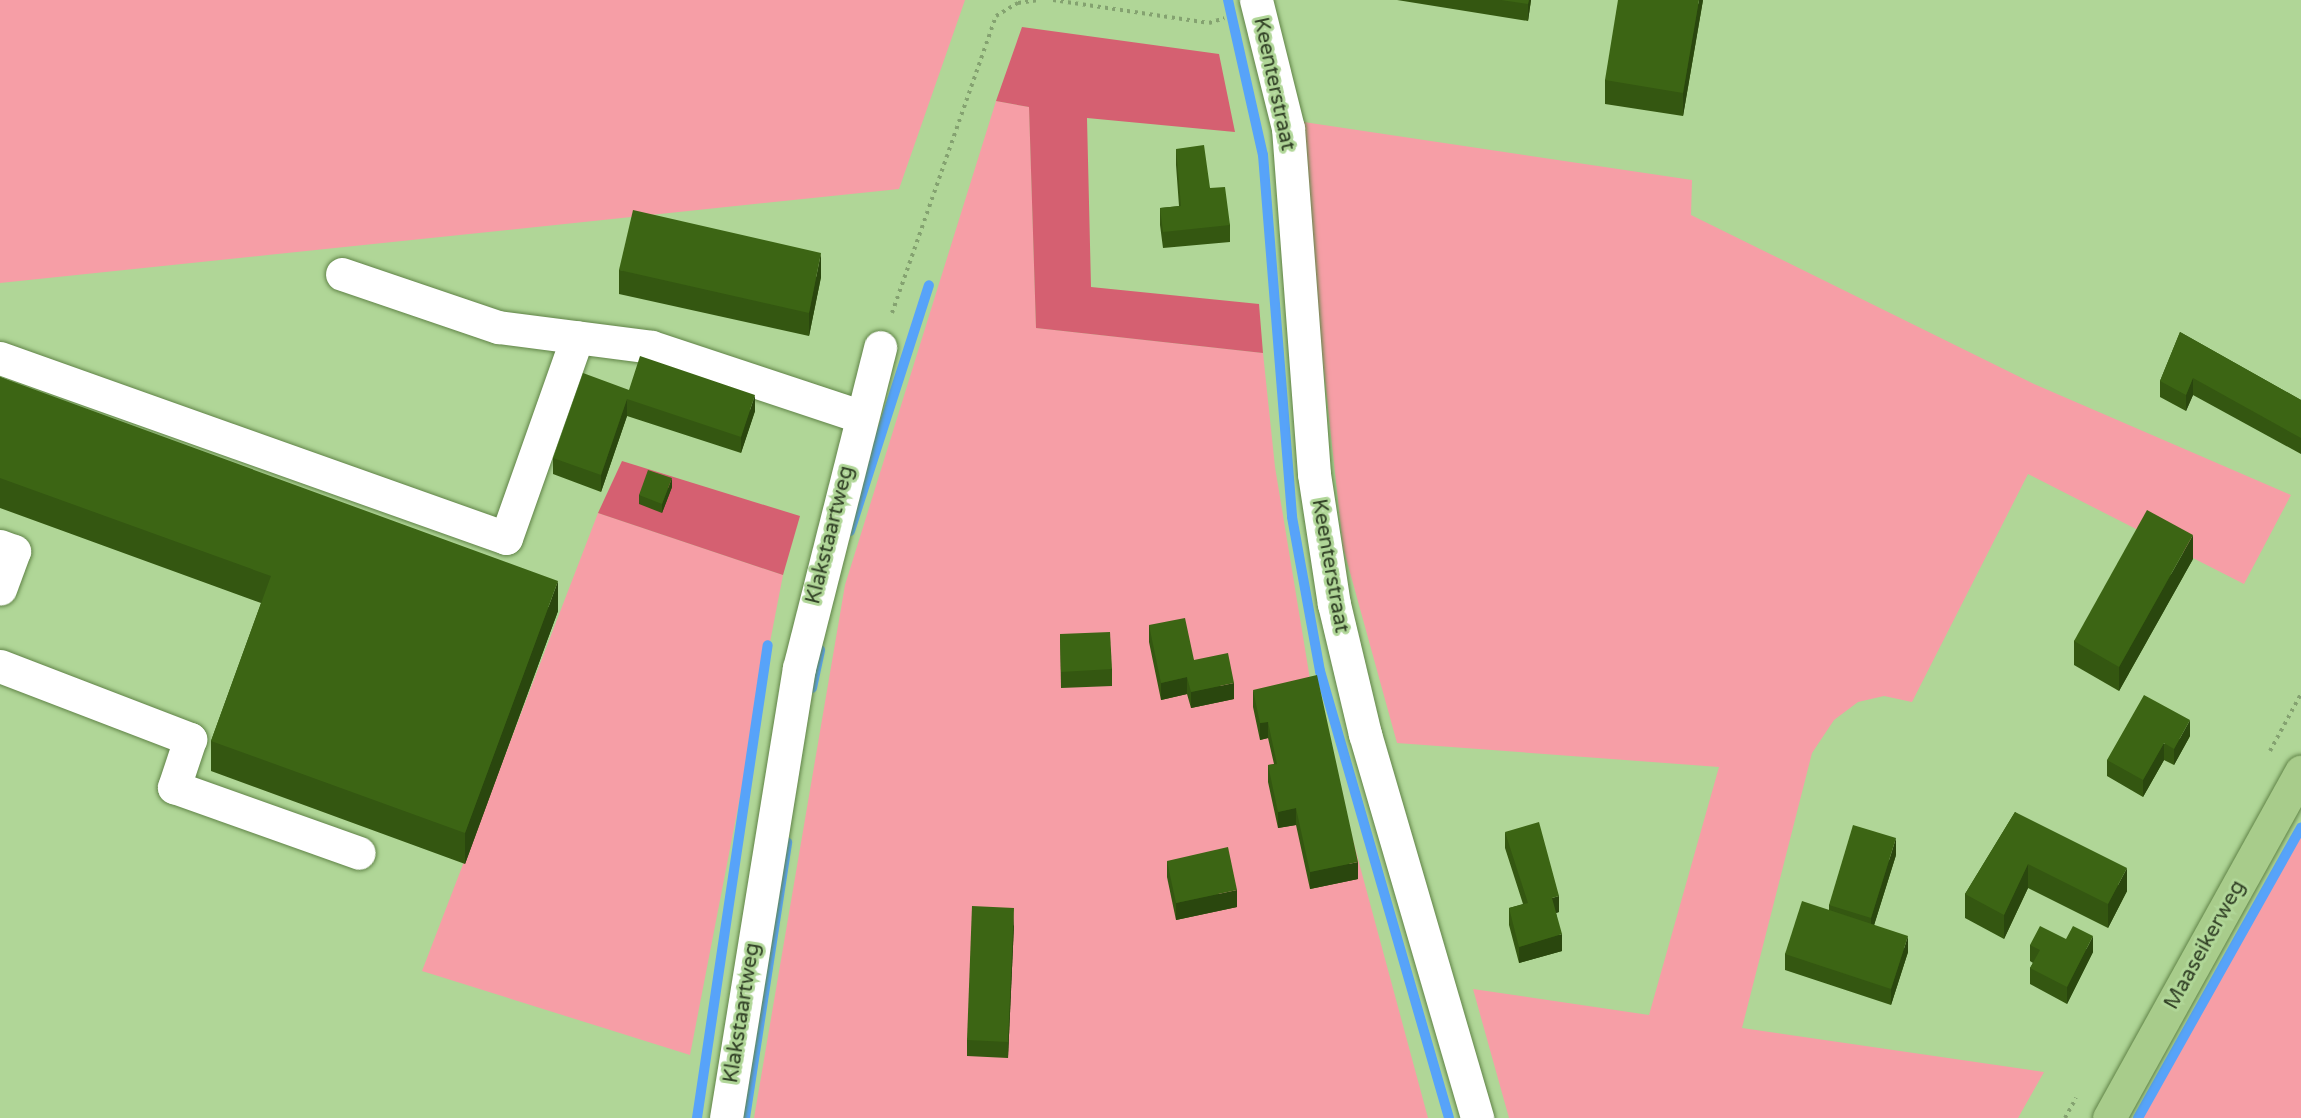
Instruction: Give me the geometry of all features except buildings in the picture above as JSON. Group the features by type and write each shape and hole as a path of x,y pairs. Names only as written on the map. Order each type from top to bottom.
{"main road":[{"name":"Maaseikerweg","path":"2109,1118 2301,772"}],"street":[{"name":"Keenterstraat","path":"1256,0 1288,128 1314,474 1334,604 1365,734 1477,1118"},
{"path":"342,274 498,327 652,347 859,416"},
{"path":"0,358 506,538 577,337"},
{"name":"Klakstaartweg","path":"726,1118 779,768 859,416 880,347"},
{"path":"0,546 14,551 0,589"},
{"path":"0,666 190,739 174,787 359,853"}],"path":[{"path":"880,347 996,16 1018,3 1039,0"},
{"path":"1053,0 1209,22 1228,17"}],"shaded area":[{"path":"0,0 965,0 899,189 0,283"},
{"path":"1022,27 1219,54 1235,132 1087,118 1091,287 1259,304 1263,353 1036,328 1029,107 996,101"},
{"path":"996,101 1029,107 1036,328 1263,353 1275,467 1311,685 1428,1118 754,1118 845,585"},
{"path":"1297,121 1692,180 1691,215 2034,384 2291,495 2244,584 2028,474 1912,702 1884,696 1858,702 1834,720 1812,753 1742,1028 2044,1072 2018,1118 1509,1118 1473,989 1649,1015 1719,767 1397,743 1343,547"},
{"path":"622,461 800,516 783,575 598,513"},
{"path":"598,513 783,575 690,1055 422,971"},
{"path":"2301,829 2301,1118 2135,1118"}],"waterway":[{"path":"1228,0 1263,155 1292,517 1320,671 1449,1118"},
{"path":"850,531 929,285"},
{"path":"697,1118 768,645"},
{"path":"812,688 820,650"},
{"path":"2138,1118 2301,828"},
{"path":"745,1118 787,842"}]}
